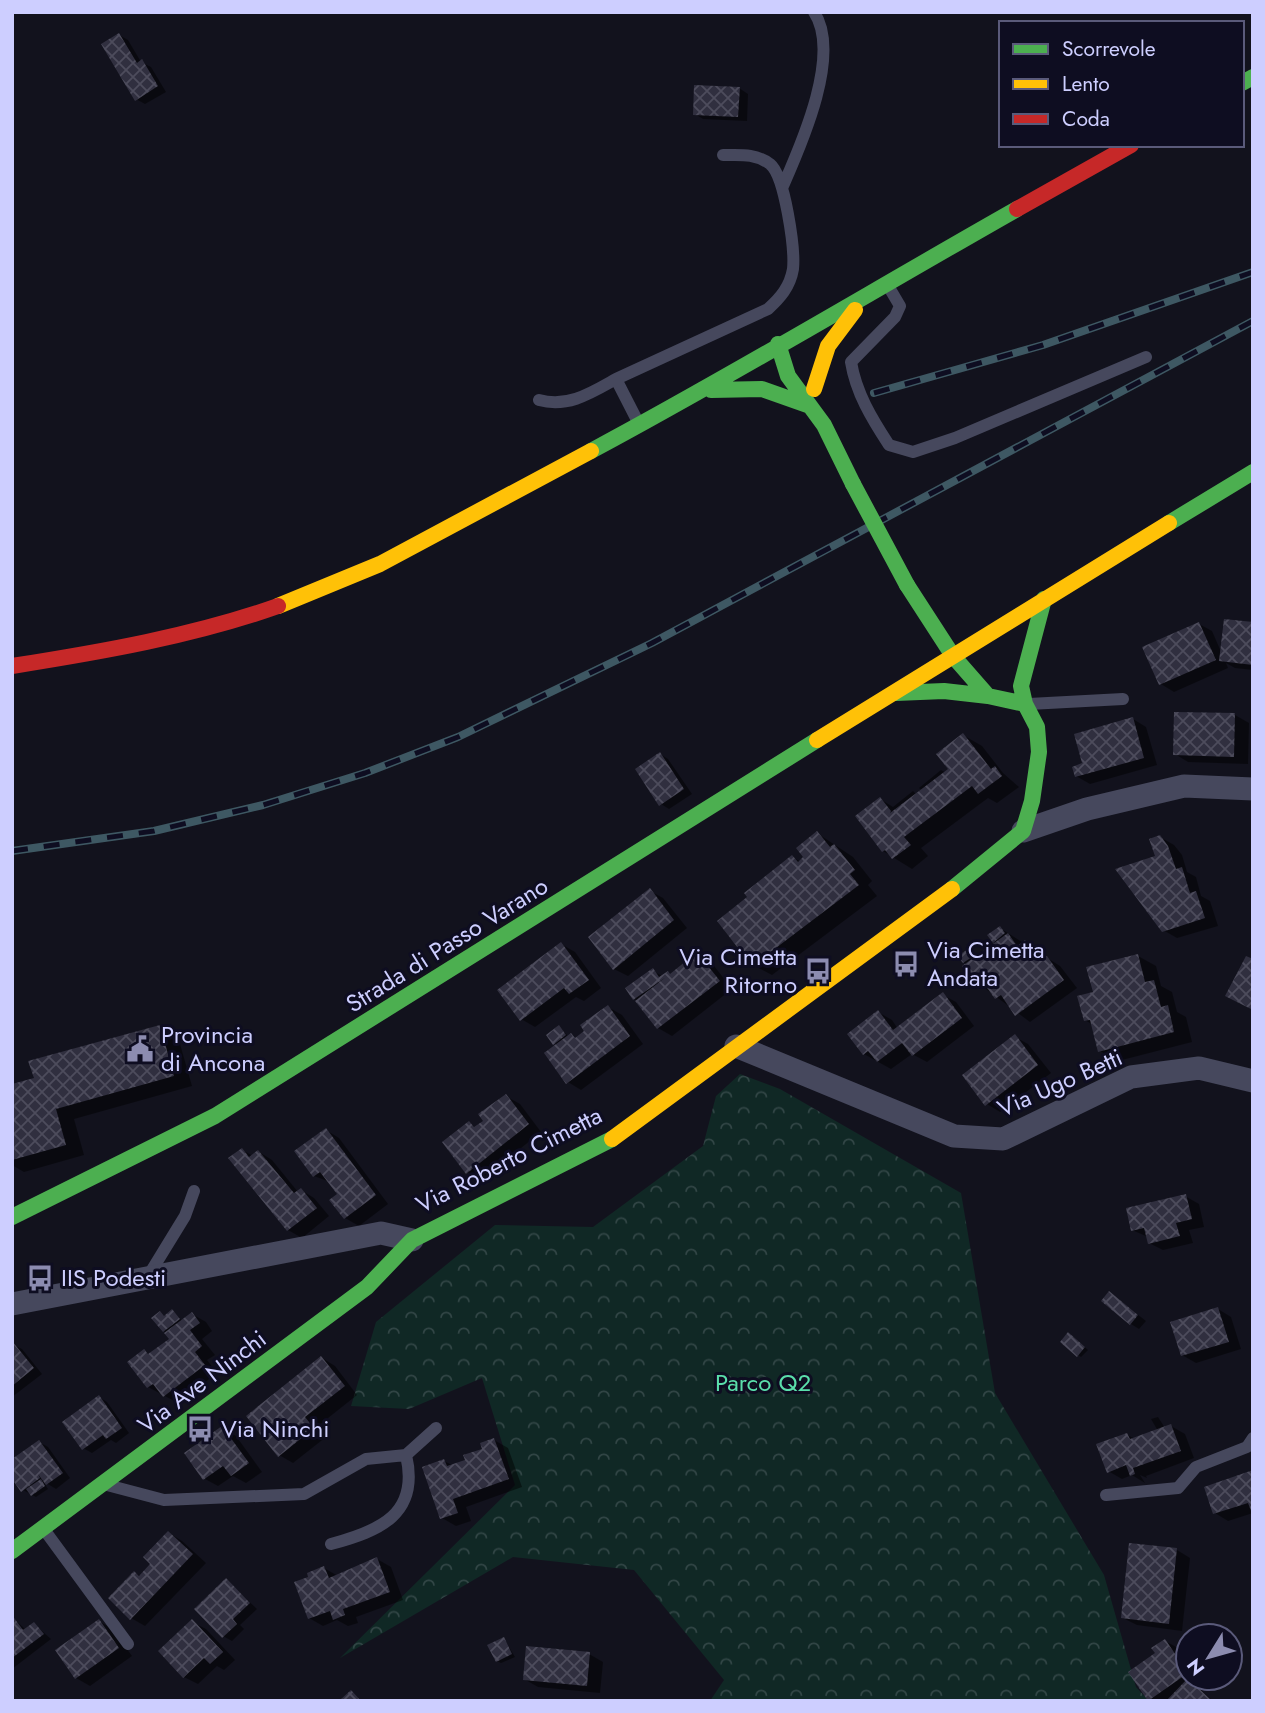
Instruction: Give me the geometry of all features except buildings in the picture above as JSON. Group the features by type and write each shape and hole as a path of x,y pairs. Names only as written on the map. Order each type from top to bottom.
{"street":[{"path":"12,666 149,641 275,607 424,543 705,390 778,344 866,297 1127,147"},
{"path":"814,388 818,362 827,344 866,297"},
{"path":"778,344 800,365 814,388 824,425"},
{"path":"778,344 788,376 824,425 907,586 953,656 988,696"},
{"path":"705,390 749,386 782,391 811,406"},
{"name":"Strada di Passo Varano","path":"12,1217 215,1116 993,630 1253,472"},
{"path":"1021,686 1044,599"},
{"path":"919,606 948,622"},
{"path":"919,606 919,630"},
{"path":"973,629 993,630 1011,647 1025,704 1037,727 1039,752 1032,801 1023,831"},
{"name":"Strada di Passo Varano","path":"896,693 913,662"},
{"name":"Strada di Passo Varano","path":"896,693 944,691 1025,704"},
{"path":"1023,831 1087,808 1184,786 1253,789"},
{"name":"Via Roberto Cimetta","path":"12,1304 381,1233 412,1240 609,1141 959,884 1023,831"},
{"name":"Via Ugo Betti","path":"736,1046 954,1136 1003,1139 1131,1077 1199,1068 1253,1081"},
{"name":"Via Ave Ninchi","path":"12,1551 367,1287 412,1240"}],"lane":[{"path":"783,187 815,103 823,52 822,23 814,12"},
{"path":"539,400 555,404 582,397 768,309 785,293 793,268 783,187 772,165 754,155 723,155"},
{"path":"887,284 900,306 895,317 851,362 854,380 872,419 889,445 901,449 913,452 955,438 1146,357"},
{"path":"616,379 639,424"},
{"path":"1025,704 1123,699"},
{"path":"146,1278 185,1216 194,1191"},
{"path":"103,1483 164,1500 304,1494 366,1459 406,1455 436,1428"},
{"path":"1106,1495 1178,1488 1196,1467 1247,1447 1253,1438"},
{"path":"331,1544 360,1536 397,1514 406,1498 410,1474 406,1455"},
{"path":"43,1528 128,1644"}],"green space":[{"name":"Parco Q2","path":"740,1074 780,1089 961,1193 995,1393 1104,1575 1136,1687 1149,1701 710,1701 724,1680 634,1570 513,1557 340,1658 515,1485 482,1378 409,1409 351,1406 376,1322 495,1225 593,1227 703,1146 716,1096"}],"railway":[{"path":"874,393 1043,345 1253,272"},
{"path":"12,851 154,831 263,805 365,773 458,737 652,643 1253,321"}],"traffic: fast":[{"path":"1244,82 1253,77"},
{"path":"591,451 1017,209"},
{"path":"778,344 788,376 824,425 853,484"},
{"path":"711,390 762,389 810,406"},
{"path":"1169,523 1253,472"},
{"path":"853,484 907,585"},
{"path":"907,585 953,656 988,696 1025,704"},
{"path":"952,889 1023,831 1032,801 1039,752 1037,727 1025,704 1021,686 1044,599"},
{"path":"896,693 944,691 988,696"},
{"path":"12,1217 215,1116 817,740"},
{"path":"12,1551 367,1287 412,1240 612,1139"}],"traffic: slow":[{"path":"814,389 828,346 855,310"},
{"path":"278,606 380,564 591,451"},
{"path":"817,740 1169,523"},
{"path":"612,1139 952,889"}],"traffic: jam":[{"path":"1017,209 1127,147"},
{"path":"12,666 113,649 180,634 278,606"}],"place":[{"name":"Via Cimetta Andata","path":"906,964"},
{"name":"Via Cimetta Ritorno","path":"818,971"},
{"name":"Provincia di Ancona","path":"140,1049"},
{"name":"IIS Podesti","path":"40,1278"},
{"name":"Via Ninchi","path":"200,1429"}]}
